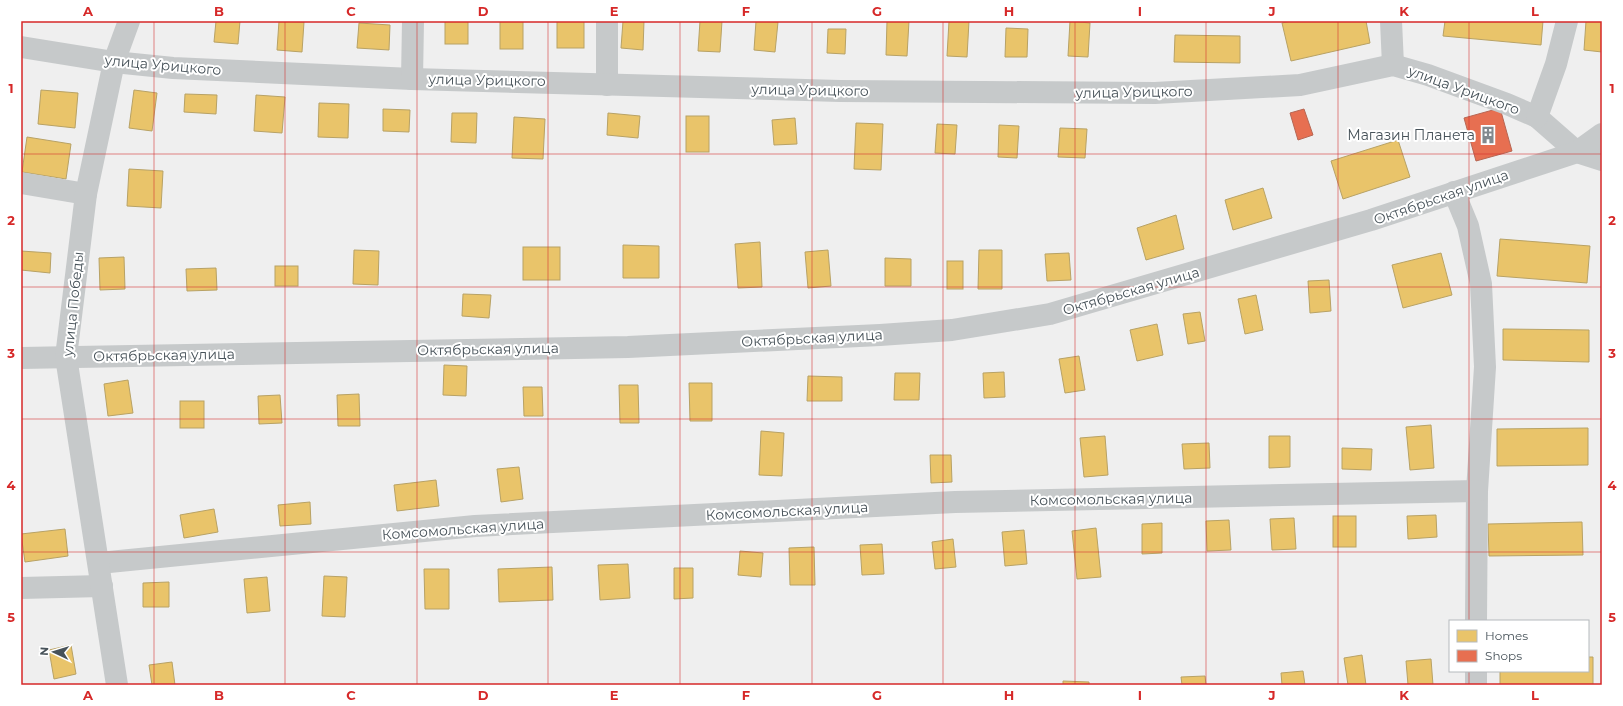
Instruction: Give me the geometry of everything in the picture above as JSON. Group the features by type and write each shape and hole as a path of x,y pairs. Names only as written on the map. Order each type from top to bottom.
{"street":[{"name":"улица Победы","path":"117,685 66,357 86,194 114,62 129,21"},
{"path":"412,79 413,21"},
{"path":"607,21 607,85"},
{"path":"1391,21 1393,65"},
{"path":"1537,117 1556,64 1567,21"},
{"name":"улица Урицкого","path":"21,48 114,62 173,68 412,79 840,91 1155,94 1300,85 1393,65 1428,75 1507,104 1537,117 1577,152"},
{"name":"Октябрьская улица","path":"21,358 628,347 880,335 952,330 1050,314 1371,220 1577,152 1602,134"},
{"path":"1577,152 1602,160"},
{"path":"21,183 86,194"},
{"path":"1454,192 1468,226 1481,284 1485,367 1477,491 1476,620"},
{"name":"Комсомольская улица","path":"98,563 475,526 955,502 1477,491"},
{"path":"21,588 102,586"},
{"path":"1476,672 1476,685"}],"building: Homes":[{"path":"216,21 240,21 238,44 214,42"},
{"path":"279,21 304,22 302,52 277,50"},
{"path":"445,21 468,21 468,44 445,44"},
{"path":"500,21 523,21 523,49 500,49"},
{"path":"557,21 584,21 584,48 557,48"},
{"path":"623,21 644,21 643,50 621,48"},
{"path":"700,21 722,21 720,52 698,51"},
{"path":"756,21 778,22 775,52 754,50"},
{"path":"887,21 909,21 907,56 886,55"},
{"path":"949,21 969,21 967,57 947,56"},
{"path":"1070,21 1090,23 1088,57 1068,56"},
{"path":"1291,21 1366,21 1370,43 1291,61 1282,23"},
{"path":"1445,21 1543,21 1541,45 1443,36"},
{"path":"1586,21 1602,21 1602,52 1584,50"},
{"path":"359,23 390,25 389,50 357,48"},
{"path":"1006,28 1028,29 1027,57 1005,57"},
{"path":"828,29 846,29 845,54 827,53"},
{"path":"1175,35 1240,36 1240,63 1174,62"},
{"path":"41,90 78,93 75,128 38,124"},
{"path":"134,90 157,93 152,131 129,128"},
{"path":"185,94 217,95 216,114 184,112"},
{"path":"256,95 285,97 282,133 254,131"},
{"path":"319,103 349,104 348,138 318,137"},
{"path":"383,109 410,110 409,132 383,131"},
{"path":"452,113 477,113 476,143 451,142"},
{"path":"608,113 640,116 638,138 607,135"},
{"path":"686,116 709,116 709,152 686,152"},
{"path":"514,117 545,119 543,159 512,158"},
{"path":"795,118 797,144 774,145 772,120"},
{"path":"856,123 883,124 881,170 854,169"},
{"path":"937,124 957,125 955,154 935,153"},
{"path":"999,125 1019,126 1017,158 998,157"},
{"path":"1060,128 1087,129 1085,158 1058,157"},
{"path":"27,137 71,144 66,179 22,172"},
{"path":"1398,140 1410,177 1343,199 1331,161"},
{"path":"129,169 163,171 161,208 127,206"},
{"path":"1263,188 1272,218 1233,230 1225,200"},
{"path":"1176,215 1184,249 1146,260 1137,228"},
{"path":"1500,239 1590,246 1587,283 1497,276"},
{"path":"760,242 762,287 738,288 735,244"},
{"path":"623,245 659,246 659,278 623,278"},
{"path":"523,247 560,247 560,280 523,280"},
{"path":"354,250 379,251 378,285 353,284"},
{"path":"828,250 831,286 808,288 805,252"},
{"path":"979,250 1002,250 1002,289 978,289"},
{"path":"21,251 51,253 50,273 21,270"},
{"path":"1069,253 1071,280 1047,281 1045,254"},
{"path":"1441,253 1452,295 1403,308 1392,265"},
{"path":"124,257 125,289 100,290 99,258"},
{"path":"885,258 911,259 911,286 885,286"},
{"path":"947,261 963,261 963,289 947,289"},
{"path":"275,266 298,266 298,286 275,286"},
{"path":"216,268 217,290 187,291 186,269"},
{"path":"1329,280 1331,311 1310,313 1308,281"},
{"path":"463,294 491,295 489,318 462,316"},
{"path":"1256,295 1263,330 1245,334 1238,299"},
{"path":"1200,312 1205,341 1188,344 1183,314"},
{"path":"1157,324 1163,355 1137,361 1130,330"},
{"path":"1503,329 1589,330 1589,362 1503,360"},
{"path":"1079,356 1085,390 1065,393 1059,359"},
{"path":"444,365 467,366 466,396 443,395"},
{"path":"1004,372 1005,397 984,398 983,373"},
{"path":"895,373 920,373 919,400 894,400"},
{"path":"808,376 842,377 842,401 807,401"},
{"path":"128,380 133,413 108,416 104,384"},
{"path":"689,383 712,383 712,421 690,421"},
{"path":"619,385 638,385 639,423 620,423"},
{"path":"523,387 542,387 543,416 524,416"},
{"path":"359,394 360,426 338,426 337,395"},
{"path":"280,395 282,423 259,424 258,396"},
{"path":"180,401 204,401 204,428 180,428"},
{"path":"1431,425 1434,468 1410,470 1406,427"},
{"path":"1588,428 1588,465 1497,466 1497,429"},
{"path":"761,431 784,433 782,476 759,475"},
{"path":"1105,436 1108,475 1084,477 1080,438"},
{"path":"1269,436 1290,436 1290,467 1269,468"},
{"path":"1209,443 1210,468 1184,469 1182,444"},
{"path":"1342,448 1372,449 1371,470 1342,469"},
{"path":"930,455 951,455 952,482 931,483"},
{"path":"519,467 523,499 501,502 497,469"},
{"path":"436,480 439,506 397,511 394,485"},
{"path":"310,502 311,524 280,526 278,505"},
{"path":"214,509 218,532 184,538 180,515"},
{"path":"1436,515 1437,537 1408,539 1407,516"},
{"path":"1333,516 1356,516 1356,547 1333,547"},
{"path":"1294,518 1296,549 1272,550 1270,519"},
{"path":"1229,520 1231,550 1207,551 1206,521"},
{"path":"1582,522 1583,555 1489,556 1488,524"},
{"path":"1162,523 1162,553 1142,554 1142,524"},
{"path":"1096,528 1101,577 1077,579 1072,531"},
{"path":"65,529 68,556 25,562 21,534"},
{"path":"1024,530 1027,564 1005,566 1002,532"},
{"path":"953,539 956,567 935,569 932,542"},
{"path":"882,544 884,574 862,575 860,545"},
{"path":"814,547 815,585 790,585 789,548"},
{"path":"740,551 763,553 761,577 738,575"},
{"path":"628,564 630,598 600,600 598,565"},
{"path":"552,567 553,600 499,602 498,569"},
{"path":"674,568 693,568 693,598 674,599"},
{"path":"424,569 449,569 449,609 425,609"},
{"path":"324,576 347,577 345,617 322,616"},
{"path":"267,577 270,611 247,613 244,579"},
{"path":"169,582 169,607 143,607 143,583"},
{"path":"71,645 76,674 54,679 49,650"},
{"path":"1362,655 1366,685 1348,685 1344,658"},
{"path":"1589,657 1593,657 1593,685 1500,685 1500,672 1589,672"},
{"path":"1431,659 1433,685 1408,685 1406,661"},
{"path":"172,662 175,685 152,685 149,665"},
{"path":"1303,671 1305,685 1282,685 1281,673"},
{"path":"1205,676 1206,685 1182,685 1181,677"},
{"path":"1063,681 1089,682 1089,685 1063,685"}],"building: Shops":[{"name":"Магазин Планета","path":"1500,108 1512,151 1476,161 1464,118"},
{"path":"1304,109 1313,135 1298,140 1290,113"}],"place":[{"name":"Магазин Планета","path":"1488,135"}]}
